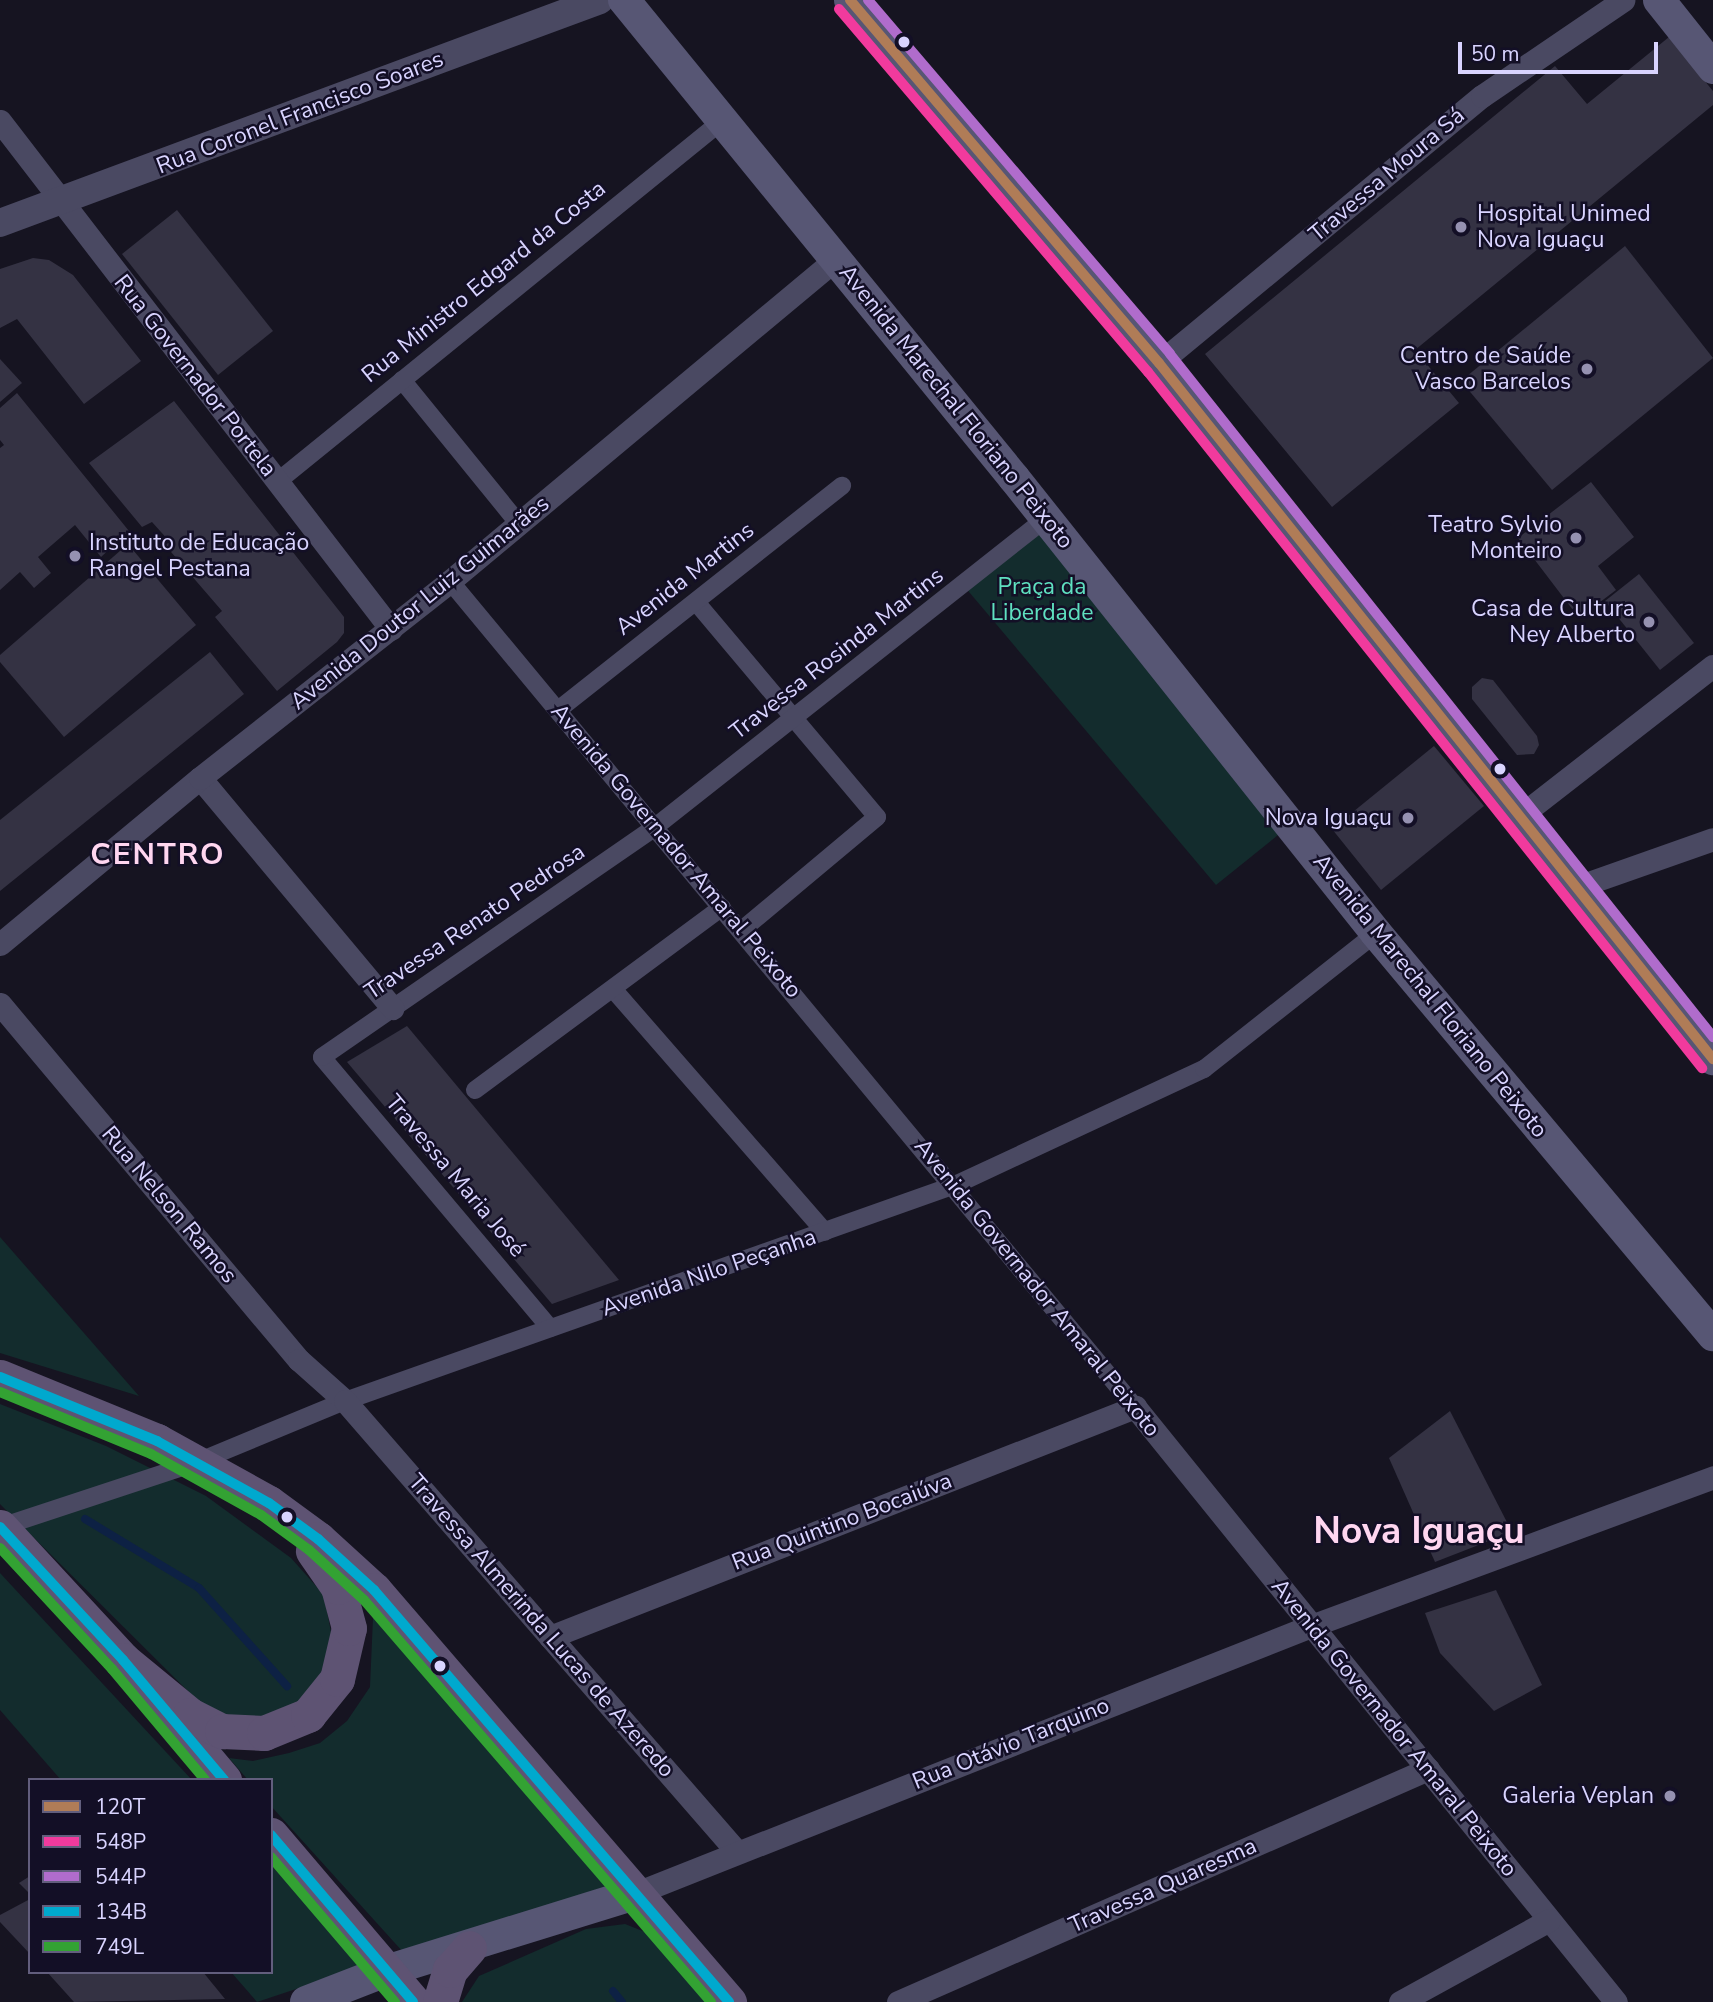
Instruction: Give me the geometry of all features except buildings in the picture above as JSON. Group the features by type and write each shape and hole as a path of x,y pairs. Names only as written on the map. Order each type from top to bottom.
{"main road":[{"name":"Avenida Marechal Floriano Peixoto","path":"624,0 837,258 1376,933 1713,1335"},
{"path":"850,0 1159,363 1713,1059"},
{"path":"1660,0 1713,68"},
{"path":"0,1377 122,1424 269,1503 318,1539 374,1590 729,2002"},
{"path":"123,1660 190,1715 222,1731 250,1735 279,1729 308,1715 325,1699 346,1652 347,1610 326,1566 269,1503"},
{"path":"0,1527 123,1660 223,1778"},
{"path":"273,1837 413,2002"},
{"name":"Rua Otávio Tarquino","path":"306,2002 386,1971 470,1948 634,1894"},
{"path":"440,2002 450,1970 470,1948"}],"street":[{"name":"Rua Coronel Francisco Soares","path":"0,223 61,203 600,0"},
{"name":"Travessa Moura Sá","path":"1159,363 1482,96 1623,0"},
{"name":"Rua Ministro Edgard da Costa","path":"277,482 723,120"},
{"name":"Rua Governador Portela","path":"0,121 391,629"},
{"name":"Avenida Doutor Luiz Guimarães","path":"0,944 200,778 450,581 837,258"},
{"path":"401,380 519,524"},
{"name":"Avenida Martins","path":"558,710 842,486"},
{"name":"Travessa Rosinda Martins","path":"656,827 1046,518"},
{"name":"Avenida Governador Amaral Peixoto","path":"450,581 955,1185 1616,2002"},
{"path":"696,602 877,817 741,930"},
{"path":"1520,816 1713,666"},
{"path":"200,778 392,1008"},
{"name":"Travessa Renato Pedrosa","path":"322,1057 656,827"},
{"path":"1577,887 1713,839"},
{"path":"475,1090 722,907"},
{"name":"Avenida Nilo Peçanha","path":"0,1527 195,1462 345,1401 955,1185 1204,1069 1376,933"},
{"path":"613,989 825,1232"},
{"name":"Rua Nelson Ramos","path":"0,1004 299,1360 345,1401"},
{"name":"Travessa Maria José","path":"322,1057 550,1328"},
{"name":"Travessa Almerinda Lucas de Azeredo","path":"345,1401 737,1852"},
{"name":"Rua Quintino Bocaiúva","path":"550,1637 1135,1407"},
{"name":"Rua Otávio Tarquino","path":"634,1894 1311,1626 1713,1477"},
{"name":"Travessa Quaresma","path":"898,2002 1427,1769"},
{"path":"1400,2002 1549,1920"}],"green space":[{"name":"Praça da Liberdade","path":"1045,522 1288,827 1216,885 964,586"},
{"path":"0,1237 139,1396 0,1353"},
{"path":"0,1404 106,1446 206,1496 291,1558 324,1595 333,1643 318,1690 265,1721 208,1711 0,1504"},
{"path":"0,1573 190,1778 59,1778 0,1710"},
{"path":"373,1618 612,1889 403,1952 273,1808 273,1778 246,1778 229,1758 253,1761 320,1743 347,1721 370,1687"},
{"path":"273,1867 365,1966 257,2002 233,1974 273,1974"},
{"path":"625,1924 645,1932 663,1948 709,2002 462,2002 479,1976 586,1929"}],"waterway":[{"path":"85,1519 199,1588 287,1686"},
{"path":"613,1991 622,2002"}],"transit line":[{"name":"120T","path":"850,0 1159,363 1713,1059"},
{"name":"544P","path":"868,0 1170,354 1713,1037"},
{"name":"548P","path":"839,9 1148,372 1702,1068"},
{"name":"134B","path":"0,1377 157,1441 269,1503 318,1539 374,1590 729,2002"},
{"name":"749L","path":"0,1392 151,1454 261,1515 309,1550 364,1600 711,2002"},
{"name":"134B","path":"0,1527 123,1660 222,1778"},
{"name":"749L","path":"0,1548 112,1669 203,1778"},
{"name":"134B","path":"273,1837 413,2002"},
{"name":"749L","path":"273,1859 395,2002"}],"place":[{"name":"Hospital Unimed Nova Iguaçu","path":"1461,227"},
{"name":"Centro de Saúde Vasco Barcelos","path":"1587,369"},
{"name":"Teatro Sylvio Monteiro","path":"1576,538"},
{"name":"Instituto de Educação Rangel Pestana","path":"75,556"},
{"name":"Casa de Cultura Ney Alberto","path":"1649,622"},
{"name":"Nova Iguaçu","path":"1408,818"},
{"name":"Galeria Veplan","path":"1670,1796"}],"district":[{"name":"CENTRO","path":"158,855"},
{"name":"Nova Iguaçu","path":"1419,1531"}]}
